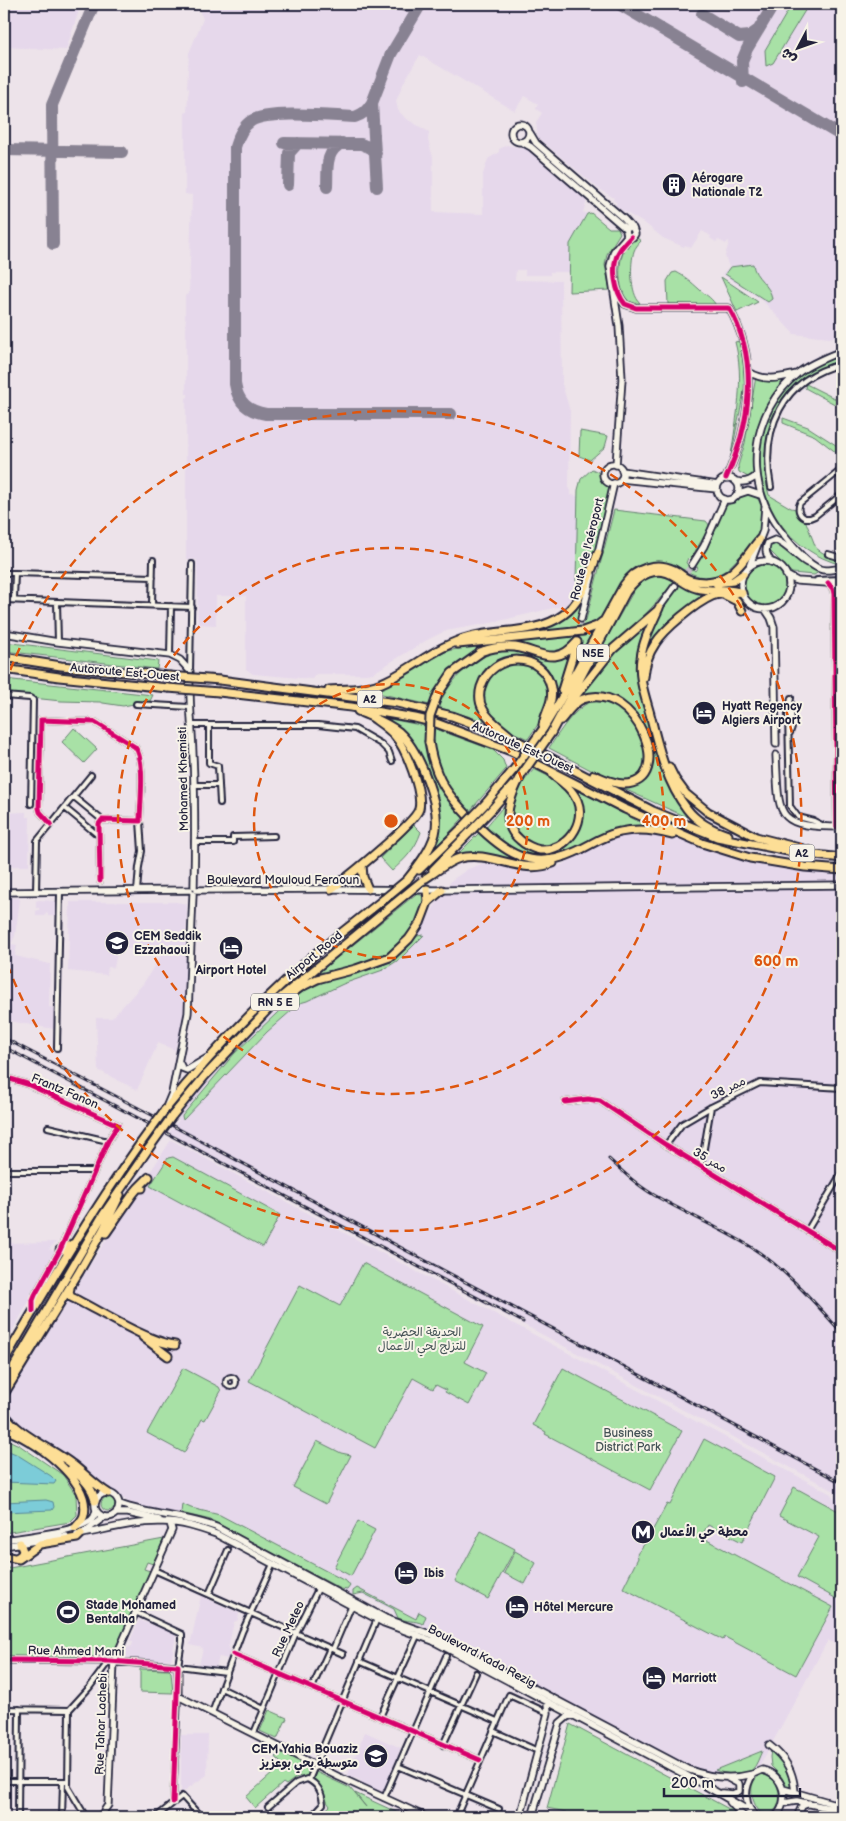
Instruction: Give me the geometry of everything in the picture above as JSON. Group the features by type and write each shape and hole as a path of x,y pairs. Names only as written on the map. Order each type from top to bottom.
{"highway":[{"path":"703,581 711,581 727,576 734,571 759,540"},
{"path":"312,691 354,689 381,683 444,646 468,637 535,627 557,619 573,607 580,596 598,553"},
{"path":"624,590 626,580 634,573 642,568 652,566 668,568 687,578 724,583 733,581 743,574"},
{"path":"624,590 641,576 652,572 660,572 669,573 696,588 726,588 742,594"},
{"name":"N5E","path":"557,706 606,618 624,590"},
{"name":"N5E","path":"561,715 624,590"},
{"path":"645,695 645,667 651,651 660,636 698,604 709,598 720,594 742,594"},
{"path":"720,594 734,598 742,611"},
{"path":"659,608 642,650 640,668 653,727 668,777 688,810 698,820 710,828 762,846"},
{"name":"N5E","path":"561,715 609,652 659,608"},
{"path":"444,646 583,631 597,626 606,618"},
{"path":"505,639 480,652 452,674 438,694 430,716 429,742 432,763 451,797 486,835 505,850 528,859 545,861 574,853"},
{"name":"N5E","path":"480,652 510,647 539,655 553,656 566,652 577,642 557,706"},
{"name":"Autoroute Est-Ouest","path":"4,657 61,666 220,680 312,691 397,703 452,716 514,740 672,819 724,839 798,853 842,858"},
{"path":"514,740 488,717 482,709 480,700 482,685 486,676 503,662 526,661 538,667 546,676 551,685 552,696 543,729"},
{"name":"Autoroute Est-Ouest","path":"4,669 59,677 351,707 436,723 484,740 539,764 625,809 702,843 750,858 805,867 842,870"},
{"path":"551,733 580,700 592,697 605,698 617,702 632,716 642,729 649,749 646,772 637,780 625,784 604,779 561,762"},
{"name":"RN 5 E","path":"407,880 486,803 515,768 557,706"},
{"path":"351,707 392,726 411,747 428,782 436,813 436,832 427,853 407,880"},
{"name":"RN 5 E","path":"424,880 492,809 522,774 551,733 561,715"},
{"path":"331,889 362,865 416,816 419,810 412,767 402,746 393,734 373,718"},
{"path":"653,727 675,779 686,794 704,810 756,836 834,857"},
{"path":"522,774 513,790 507,811 511,830 521,841 539,850 554,848 562,844 574,833 578,825 578,805 573,793 567,786 539,764"},
{"path":"424,880 459,858 477,856 535,868 547,866 619,832 644,829 702,843"},
{"path":"362,865 363,877 368,889"},
{"name":"Airport Road","path":"164,1111 214,1053 294,974 407,880"},
{"name":"Airport Road","path":"125,1181 172,1116 235,1043 275,1002 424,880"},
{"path":"235,1043 278,1004 301,987 317,979 356,969 390,956 409,939 420,924 428,902 427,889"},
{"path":"428,902 442,890"},
{"name":"RN 5 E","path":"4,1361 117,1176 164,1111"},
{"path":"86,1260 149,1177"},
{"path":"4,1394 86,1260 108,1221 125,1181"},
{"name":"RN 5 E","path":"4,1382 64,1279 125,1181"},
{"path":"60,1250 66,1249 76,1241"},
{"path":"79,1272 69,1291 70,1296 142,1333 175,1345"},
{"path":"52,1315 63,1299 69,1298 142,1337 168,1356"},
{"path":"4,1414 16,1427 71,1463 108,1493"},
{"path":"4,1429 37,1447 77,1474 93,1491 95,1501"},
{"path":"37,1447 64,1468 77,1486 81,1496 84,1515 75,1528"},
{"path":"4,1555 14,1559 21,1558 38,1545 76,1538 81,1534"},
{"path":"4,1555 20,1556 24,1550 20,1543"}],"main road":[{"path":"629,228 624,219 536,144 526,125 514,126 512,130 514,140 531,147 629,228 634,228 636,233 614,251 610,266 619,326 622,379 616,464 622,471 717,487"},
{"path":"522,142 527,139 530,133"},
{"path":"629,228 625,232 629,237"},
{"path":"629,237 620,250 616,263 616,283 622,302 627,306 633,308 729,308 739,330 749,372 749,391 741,442 726,478 721,480 717,487 720,497 725,499 731,499 748,491 760,495"},
{"path":"749,372 757,377 771,379 799,373 834,354 842,352"},
{"path":"799,373 778,394 764,419 756,447 756,476 765,508 789,542 818,568"},
{"path":"616,464 609,464 603,472 606,480 614,483 621,479 717,487"},
{"path":"621,479 622,471"},
{"path":"726,478 745,482 756,476"},
{"path":"735,481 738,489 736,495"},
{"name":"Route de l'aéroport","path":"581,619 614,483"},
{"path":"692,565 704,546 725,499"},
{"path":"765,508 764,526 749,567 743,574 740,583 742,594 752,606 765,610 774,626 776,744"},
{"path":"771,562 766,548 768,544 775,540 797,557 818,568 827,570 842,569"},
{"path":"749,567 761,561 771,562 780,567 786,575 789,587 785,598 776,606 765,610"},
{"path":"786,575 795,580 806,582 842,584"},
{"name":"N5E","path":"659,608 675,586"},
{"path":"4,633 58,642 170,655 180,660 190,672"},
{"name":"Mohamed Khemisti","path":"164,1111 172,1092 188,1013 194,890 194,784 190,672"},
{"path":"776,755 778,800 785,815 802,825 839,827"},
{"name":"Boulevard Mouloud Feraoun","path":"4,892 331,889 442,890 842,885"},
{"path":"179,1057 182,1068 187,1070 214,1053"},
{"path":"4,1540 75,1528 89,1522 94,1518 96,1510 95,1501 100,1495 108,1493 116,1496 120,1504 117,1513 109,1518 99,1514 96,1510"},
{"name":"Boulevard Kada Rezig","path":"120,1504 139,1510 204,1522 216,1527 393,1621 433,1635 687,1769 725,1778 753,1774 757,1771 767,1772 778,1779 783,1789"},
{"name":"Boulevard Kada Rezig","path":"117,1513 128,1513 192,1526 216,1534 351,1607 376,1619 433,1641 718,1792 754,1816"},
{"path":"81,1534 104,1517"},
{"path":"4,1546 144,1522 167,1522"},
{"name":"Rue Tahar Lachebi","path":"100,1817 108,1805 109,1797 112,1661 172,1530 167,1522"},
{"name":"Rue Ahmed Mami","path":"4,1660 112,1661 178,1666"},
{"path":"178,1666 178,1696 384,1798 414,1815 426,1817"},
{"path":"520,1817 548,1713 547,1702"},
{"path":"532,1817 560,1723 573,1715"},
{"path":"769,1745 786,1762 793,1777 795,1794"},
{"name":"Boulevard Kada Rezig","path":"753,1774 746,1790 748,1804 754,1816"},
{"path":"718,1792 733,1794 739,1792 739,1784 725,1778"},
{"path":"775,1817 781,1814 784,1803 783,1789 842,1806"},
{"path":"725,1797 744,1817"},
{"path":"784,1803 797,1801 842,1811"},
{"path":"796,1817 802,1806 810,1803"}],"street":[{"path":"770,487 768,446 773,423 781,407 792,393 807,380 825,369 842,364"},
{"path":"842,469 800,503 798,508 805,518 812,517 842,494"},
{"path":"828,554 842,558"},
{"path":"152,606 154,560"},
{"path":"190,672 192,564"},
{"path":"4,573 153,577"},
{"path":"14,599 15,573"},
{"path":"806,582 842,579"},
{"path":"828,584 833,589 834,594 839,827"},
{"path":"842,592 839,598 842,704"},
{"path":"4,600 192,607"},
{"path":"57,602 58,642"},
{"path":"170,655 171,606"},
{"path":"4,696 30,698 33,700 31,804"},
{"path":"791,698 788,710 791,808 798,817 814,821 825,827"},
{"path":"136,704 190,707"},
{"path":"51,824 40,812 39,808 41,720 95,722 135,747 141,761 140,821 142,851 138,891"},
{"path":"192,725 318,725 355,729 381,744 389,752 392,761"},
{"path":"209,725 209,763 218,766 220,803"},
{"path":"36,892 37,841 91,775"},
{"path":"194,784 219,785"},
{"path":"74,796 102,820 140,821"},
{"path":"64,808 99,836"},
{"path":"100,881 99,836 102,820"},
{"path":"194,842 233,842 233,836 274,836"},
{"path":"57,1048 60,892"},
{"name":"Frantz Fanon","path":"4,1078 27,1084 118,1125 108,1141"},
{"name":"ممر 38","path":"666,1145 682,1124 711,1107 760,1083 842,1088"},
{"name":"ممر 35","path":"565,1102 588,1099 600,1101 666,1145 842,1252"},
{"path":"701,1166 711,1107"},
{"path":"33,1311 35,1295 60,1250 108,1141 48,1127"},
{"path":"4,1171 94,1171"},
{"path":"807,1231 842,1172"},
{"path":"208,1594 228,1550"},
{"path":"212,1713 250,1612 273,1564"},
{"path":"154,1570 343,1654"},
{"name":"Rue Meteo","path":"254,1734 296,1633 318,1589"},
{"path":"312,1688 351,1607"},
{"path":"135,1612 182,1634 178,1666 226,1672"},
{"path":"309,1780 376,1619"},
{"path":"380,1717 418,1634"},
{"path":"233,1654 480,1760"},
{"path":"384,1798 446,1656"},
{"path":"62,1817 69,1710 112,1661"},
{"path":"359,1661 497,1721"},
{"path":"443,1745 476,1673"},
{"path":"221,1688 264,1709"},
{"path":"456,1817 509,1695 548,1713"},
{"path":"174,1802 178,1696"},
{"path":"4,1708 69,1710"},
{"path":"18,1817 19,1709"},
{"path":"493,1731 538,1751"},
{"path":"398,1766 499,1809"},
{"path":"268,1807 296,1782 309,1780 320,1789 322,1796 322,1804 311,1817"},
{"path":"4,1781 65,1782"},
{"path":"65,1782 86,1817"},
{"path":"156,1817 182,1796 201,1817"}],"shaded area":[{"path":"4,4 81,4 66,50 4,47"},
{"path":"201,4 842,4 842,335 829,338 794,334 762,300 722,274 729,267 725,256 728,241 726,244 718,240 716,242 710,238 711,236 702,231 691,248 663,238 647,225 615,206 617,203 613,200 614,198 598,188 538,138 536,122 542,113 536,109 538,104 524,96 515,111 420,55 404,82 396,101 398,110 405,118 429,132 428,140 433,157 433,212 483,214 483,174 488,159 499,152 499,149 507,145 528,149 587,200 583,212 587,214 570,244 569,272 550,272 550,275 525,275 525,270 516,270 515,280 561,281 562,384 570,411 569,490 571,490 571,495 578,496 576,589 566,605 491,623 445,631 373,673 316,674 312,679 253,674 246,669 246,596 216,596 216,625 198,624 197,560 186,559 186,398 188,394 186,394 185,296 189,294 192,195 185,194 185,113 187,112 189,91 189,88 187,88 189,53 203,19 199,10"},
{"path":"26,812 26,817 30,817 29,866 4,866 4,813"},
{"path":"644,831 661,833 727,854 767,863 842,875 842,1495 168,1134 179,1120 176,1118 234,1052 279,1008 313,982 381,964 397,956 422,928 452,880 468,869 484,863 530,873 544,871 560,866 587,849 612,838"},
{"path":"4,897 19,898 20,900 15,936 11,944 17,945 15,956 50,964 49,1007 54,1008 54,1029 4,1020"},
{"path":"36,901 55,901 57,903 55,916 48,916 46,913 45,916 36,916 36,911 39,908 36,908"},
{"path":"70,902 176,902 187,904 183,1021 175,1050 158,1043 137,1090 98,1070 96,1018 112,1018 143,984 161,955 118,947 114,968 108,967 107,975 68,971"},
{"path":"171,1140 831,1494 833,1498 842,1500 842,1648 828,1640 758,1769 740,1774 722,1775 690,1766 421,1625 395,1617 392,1610 361,1594 352,1595 209,1520 131,1504 54,1448 19,1426 8,1415 5,1408 5,1396"},
{"path":"56,1242 49,1249 54,1251 48,1267 4,1346 4,1243"},
{"path":"201,1596 239,1613 238,1620 234,1622 228,1649 230,1650 228,1659 219,1657 216,1668 199,1665 203,1648 190,1645"},
{"path":"139,1620 176,1635 171,1660 165,1659 164,1662 161,1662 160,1660 123,1658 127,1648 132,1646 133,1642 130,1641"},
{"name":"CEM Yahia Bouaziz متوسطة يحي بوعزيز","path":"365,1732 401,1748 382,1794 359,1784 361,1781 354,1777 352,1779 347,1777"},
{"path":"181,1735 208,1735 207,1775 181,1793"}],"green space":[{"path":"792,4 809,4 773,63 766,66 765,50"},
{"path":"591,213 609,228 618,228 620,233 607,254 605,265 610,290 569,292 570,244 587,214"},
{"path":"637,238 641,241 634,251 632,278 634,292 640,303 632,303 624,295 620,281 620,267 624,250"},
{"path":"753,264 756,273 771,294 772,299 768,302 725,274 730,267"},
{"path":"676,272 691,282 716,305 668,304 667,281 672,273"},
{"path":"721,277 758,302 737,312"},
{"path":"739,341 745,386 731,456 739,384 738,356 735,342"},
{"path":"842,356 842,360 825,367 800,386 781,406 775,416 768,437 765,473 769,495 796,509 806,522 816,548 823,553 842,560 842,565 806,549 781,524 765,493 760,459 765,425 780,395 806,371"},
{"path":"756,376 772,381 783,381 768,402 763,413 754,448 754,473 748,477 739,472 738,466 745,443"},
{"path":"806,384 842,402 842,408 805,388"},
{"path":"783,418 808,427 842,449 842,457 815,436 783,423"},
{"path":"580,431 608,436 605,447 590,460 579,456"},
{"path":"592,469 598,472 601,480 610,489 610,497 595,554 582,585 576,581 578,490 581,479"},
{"path":"745,494 754,494 760,502 763,519 756,535 745,550 722,573 704,577 675,565 674,567 655,564 604,620 585,628 504,635 537,629 577,606 583,599 578,619 586,620 614,510 706,521 710,526 690,560 688,558 686,563 695,571 698,567 695,565 708,546 725,507"},
{"path":"773,543 792,557 819,572 814,575 792,573 769,550 770,545"},
{"path":"764,565 779,571 785,586 779,601 764,607 749,601 743,586 749,571"},
{"path":"664,575 696,591 713,590 668,628 643,665 645,646 660,613 676,588 672,585 643,617 613,645 585,682 582,681 636,587 648,577"},
{"path":"648,623 639,644 638,683 660,758 688,816 686,817 622,788 640,783 650,771 653,756 650,738 642,722 630,707 614,698 597,695 578,700 613,654"},
{"path":"601,627 571,675 580,642 573,640 565,649 555,654 503,644 508,641 580,635"},
{"path":"4,642 158,661 157,669 4,651"},
{"path":"494,642 458,669 436,694 430,705 378,693 380,688 447,651"},
{"path":"512,648 542,658 572,650 557,697 549,675 537,662 523,656 508,657 494,662 483,673 477,686 478,702 486,719 484,721 438,707 451,685 468,667 488,655"},
{"path":"512,663 530,665 544,678 549,690 548,707 528,739 496,722 488,714 483,703 484,686 490,675 498,668"},
{"path":"4,679 153,695 150,701 123,706 100,702 61,701 4,695"},
{"path":"591,701 604,701 616,704 626,711 643,733 647,764 637,778 617,782 549,748 572,716"},
{"path":"390,719 425,726 427,753 434,776 447,797 464,817 432,851 435,842 437,805 401,730"},
{"path":"74,728 97,749 84,763 62,742"},
{"path":"433,728 493,750 503,760 506,769 469,812 451,791 437,767 432,746"},
{"path":"534,769 564,786 574,801 576,816 572,829 563,839 551,846 538,847 526,841 509,819 514,796"},
{"path":"570,786 651,828 624,829 562,853 537,857 526,855 514,849 500,841 485,828 507,802 505,818 507,825 514,835 531,850 568,843 577,833 582,819"},
{"path":"414,825 421,832 419,838 409,854 392,871 380,858"},
{"path":"480,832 507,853 522,860 539,864 523,864 484,853 459,855"},
{"path":"416,894 424,897 419,918 408,936 398,946 373,959 318,973"},
{"path":"424,935 400,959 383,970 343,984 300,1003 267,1032 183,1120 182,1116 234,1054 298,993 331,979 359,973 385,964 408,947 417,936"},
{"path":"173,1157 280,1215 263,1247 150,1186 168,1158"},
{"name":"الحديقة الحضرية للتزلج لحي الأعمال","path":"363,1263 483,1327 465,1362 486,1373 469,1405 436,1385 433,1389 413,1378 375,1448 249,1381 300,1285 340,1306"},
{"path":"183,1368 219,1387 221,1391 205,1420 202,1419 184,1453 147,1433"},
{"name":"Business District Park","path":"563,1368 682,1431 650,1490 545,1434 546,1432 533,1425"},
{"path":"4,1438 19,1445 63,1475 76,1495 77,1515 70,1522 4,1533"},
{"path":"704,1439 775,1477 742,1542 708,1525 701,1537 833,1607 796,1675 725,1637 723,1640 623,1588 638,1558 637,1554 646,1542 667,1504 670,1505"},
{"path":"317,1441 341,1453 351,1455 326,1504 293,1487"},
{"path":"794,1487 842,1513 842,1589 837,1599 797,1577 819,1537 779,1516"},
{"path":"105,1497 111,1497 115,1504 111,1511 105,1511 101,1507 101,1501"},
{"path":"182,1504 220,1515 347,1582 350,1586 347,1590 341,1589 211,1520 181,1513"},
{"path":"358,1521 375,1530 351,1576 334,1567"},
{"path":"481,1531 515,1549 488,1599 455,1581"},
{"name":"Stade Mohamed Bentalha","path":"164,1539 153,1564 147,1562 144,1569 150,1571 111,1660 108,1660 105,1653 98,1654 97,1659 4,1658 4,1569"},
{"path":"515,1551 536,1563 525,1584 504,1573"},
{"path":"357,1588 416,1619 419,1612 426,1616 423,1624 398,1618 394,1609 363,1593 353,1595 353,1591"},
{"path":"140,1669 169,1670 171,1672 173,1693 140,1692"},
{"path":"269,1710 287,1718 277,1739 260,1731"},
{"path":"570,1724 729,1809 734,1809 740,1817 569,1817 566,1812 547,1808"},
{"path":"771,1750 786,1764 793,1789 786,1785 781,1776 771,1766"},
{"path":"762,1751 755,1766 749,1772 734,1774 715,1770"},
{"path":"281,1752 312,1767 308,1776 297,1777 286,1785 283,1783 255,1808 246,1797 282,1765 276,1757"},
{"path":"316,1772 350,1788 366,1807 355,1793 407,1817 317,1817 330,1806 321,1786 313,1780"},
{"path":"763,1774 774,1780 779,1794 777,1808 769,1814 760,1812 754,1803 752,1792 754,1781"}],"water":[{"path":"4,1449 16,1454 56,1481 54,1484 4,1482"},
{"path":"46,1500 53,1502 54,1507 52,1510 4,1512 4,1502"}],"taxiway":[{"path":"53,244 52,105 94,4"},
{"path":"396,4 412,7 420,5"},
{"path":"421,4 391,54 372,103 363,113 355,117 301,114 259,118 248,123 239,136 235,147 235,384 236,391 245,405 254,411 266,414 451,414"},
{"path":"619,4 842,136"},
{"path":"743,82 742,61 747,49 774,4"},
{"path":"702,14 739,37 750,36 757,31"},
{"path":"372,103 377,187"},
{"path":"284,143 361,144 371,148 376,153"},
{"path":"288,185 289,153 298,143"},
{"path":"327,187 327,168 330,156 332,151 342,143"},
{"path":"4,150 122,152"}],"tunnel":[{"path":"681,579 692,565"},
{"path":"577,642 581,619"}],"railway":[{"path":"4,1038 175,1127 842,1483"},
{"path":"4,1047 523,1322"},
{"path":"609,1159 648,1191 739,1240 764,1256 800,1287 842,1333"}],"cycle path":[{"path":"631,237 619,251 615,266 615,280 625,304 636,308 729,308 739,328 748,371 748,393 741,437 726,478"},
{"path":"828,583 833,589 834,594 837,827"},
{"path":"51,824 40,812 39,808 41,720 95,722 135,747 141,771 140,821 102,820 99,824 100,881"},
{"path":"4,1077 27,1084 118,1125 108,1141 60,1250 35,1295 33,1311"},
{"path":"565,1102 588,1099 600,1101 666,1145 842,1252"},
{"path":"233,1654 480,1760"},
{"path":"4,1660 109,1661 178,1666 173,1802"}],"place":[{"name":"Aérogare Nationale T2","path":"674,185"},
{"name":"Hyatt Regency Algiers Airport","path":"704,713"},
{"name":"CEM Seddik Ezzahaoui","path":"117,943"},
{"name":"Airport Hotel","path":"231,948"},
{"name":"محطة حي الأعمال","path":"643,1532"},
{"name":"Ibis","path":"406,1573"},
{"name":"Hôtel Mercure","path":"517,1607"},
{"name":"Stade Mohamed Bentalha","path":"68,1612"},
{"name":"Marriott","path":"654,1678"},
{"name":"CEM Yahia Bouaziz متوسطة يحي بوعزيز","path":"376,1756"}]}
